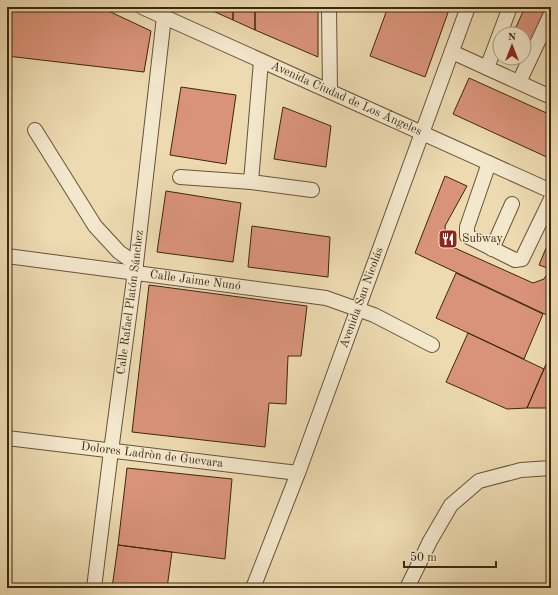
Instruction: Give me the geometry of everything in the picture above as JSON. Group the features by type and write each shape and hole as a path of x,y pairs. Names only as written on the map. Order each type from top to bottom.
{"street":[{"path":"329,7 330,91"},
{"name":"Avenida San Nicolás","path":"253,588 298,473 423,134 468,7"},
{"path":"488,68 510,7"},
{"name":"Avenida Ciudad de Los Ángeles","path":"147,8 551,192"},
{"path":"519,82 551,14"},
{"name":"Calle Rafael Platón Sánchez","path":"94,588 110,451 135,268 164,17"},
{"path":"452,52 551,96"},
{"path":"251,182 261,61"},
{"path":"35,130 95,226 135,268"},
{"path":"489,163 467,227 467,236 515,260 522,259 551,199"},
{"path":"180,177 251,182 312,190"},
{"path":"492,249 512,204"},
{"name":"Calle Jaime Nunó","path":"7,256 135,268 326,298 358,308 432,346"},
{"name":"Dolores Ladròn de Guevara","path":"7,438 298,473"},
{"path":"407,588 430,541 451,505 479,481 521,470 551,468"}],"building":[{"path":"7,7 100,7 151,31 144,72 7,56"},
{"path":"204,7 233,7 233,20"},
{"path":"233,7 255,7 255,30 233,20"},
{"path":"255,7 318,7 318,57 255,30"},
{"path":"388,7 450,7 425,77 370,56"},
{"path":"525,7 547,7 532,39 532,26 517,26"},
{"path":"551,48 551,60 547,58"},
{"path":"469,78 551,115 551,159 453,114"},
{"path":"181,87 236,95 226,164 170,155"},
{"path":"283,107 331,126 326,167 274,159"},
{"path":"445,176 467,186 445,226 446,244 533,283 544,279 550,269 539,265 551,236 551,317 415,253"},
{"path":"166,191 241,203 233,262 157,252"},
{"path":"252,226 330,237 328,277 248,267"},
{"path":"456,273 543,314 524,359 436,318"},
{"path":"149,285 307,306 301,356 288,356 286,404 269,403 265,447 132,432"},
{"path":"468,333 544,369 527,408 507,409 446,382"},
{"path":"551,352 551,408 527,408 544,369"},
{"path":"127,468 232,479 225,559 118,545"},
{"path":"118,545 172,552 167,588 112,588"}],"place":[{"name":"Subway","path":"448,239"}]}
